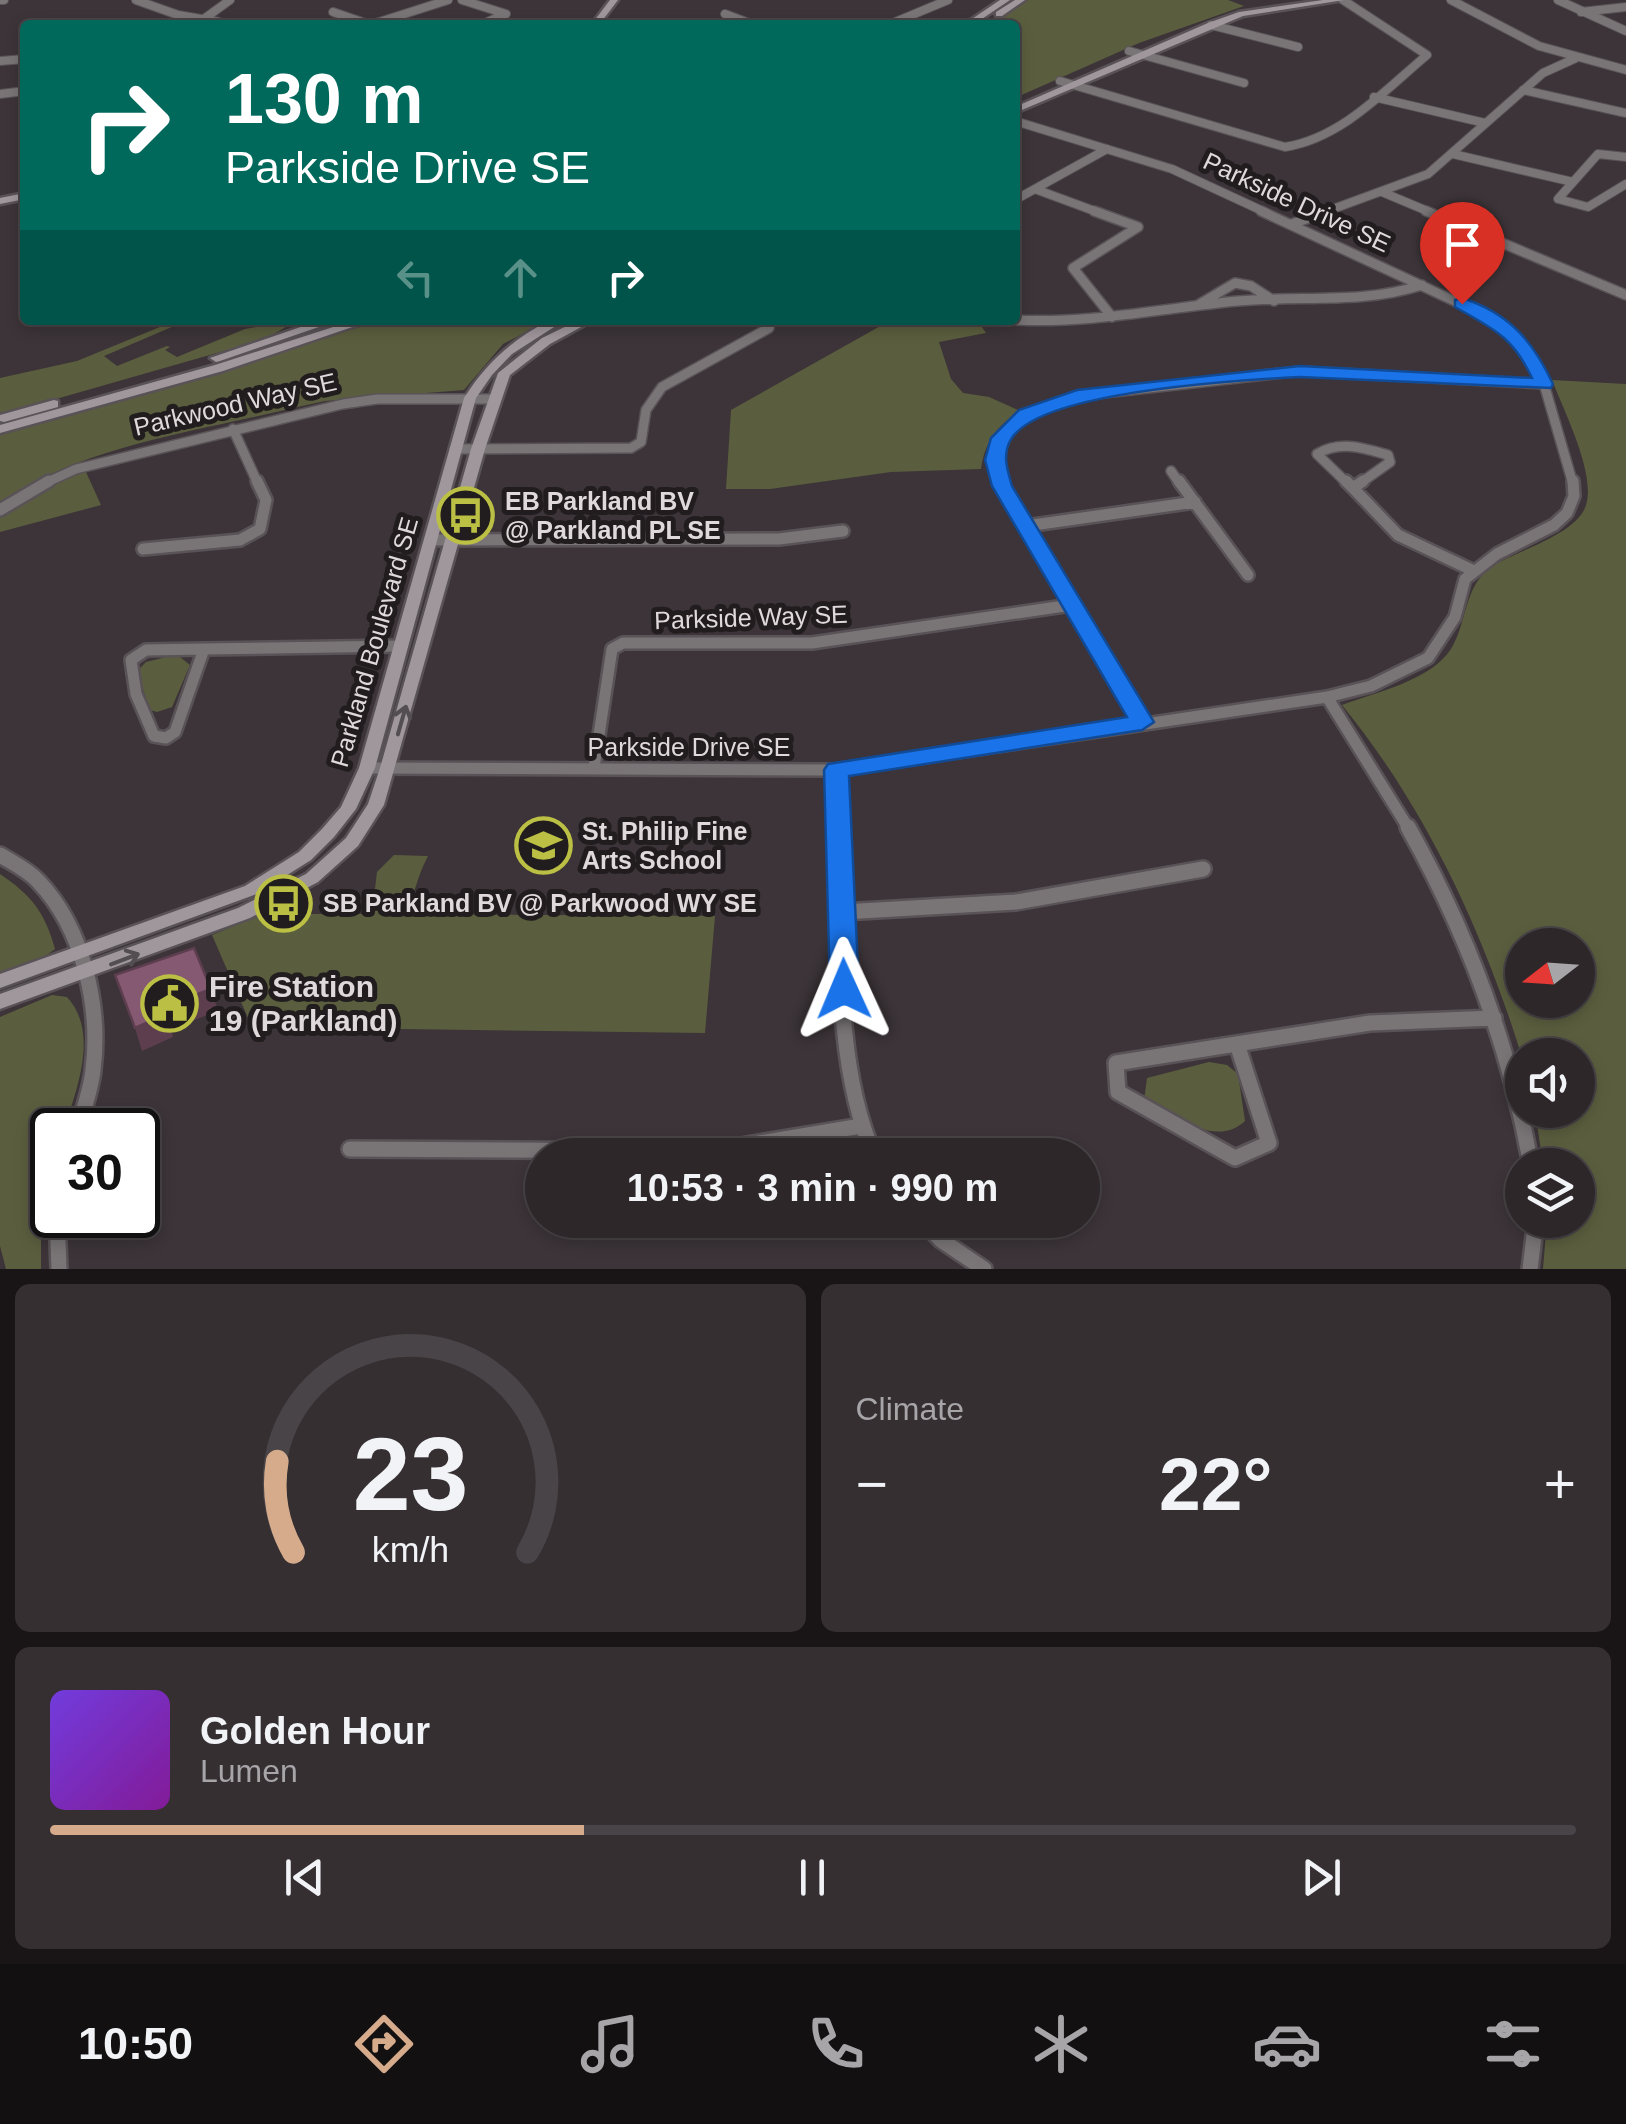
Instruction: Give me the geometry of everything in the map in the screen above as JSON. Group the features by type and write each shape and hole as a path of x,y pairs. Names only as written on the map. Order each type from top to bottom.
{"street":[{"path":"136,0 202,20 230,0"},
{"path":"386,20 448,0"},
{"path":"462,0 506,14 492,20"},
{"path":"900,20 948,0"},
{"path":"975,20 1006,0"},
{"path":"991,20 1021,0"},
{"path":"1020,107 1128,51 1225,12 1294,0"},
{"path":"1020,100 1242,14 1341,0 1427,55 1322,137 1299,147 1065,83"},
{"path":"1452,0 1508,33 1576,58 1626,70"},
{"path":"1558,0 1626,31"},
{"path":"1581,12 1626,7"},
{"path":"333,12 356,20"},
{"path":"725,14 741,20"},
{"path":"1211,24 1298,46"},
{"path":"1128,51 1244,82"},
{"path":"1292,224 1428,174 1542,73 1576,58"},
{"path":"1523,90 1626,113"},
{"path":"1374,97 1485,123"},
{"name":"Parkside Drive SE","path":"367,768 836,770 1327,697 1370,686 1428,658 1455,617 1458,594 1474,570 1567,513 1574,496 1572,476 1544,384 1527,348 1510,331 1422,285 1172,170 1020,123"},
{"path":"1020,198 1107,149"},
{"path":"1453,154 1573,182"},
{"path":"1626,157 1598,154 1558,200 1588,208 1626,184"},
{"path":"1036,190 1138,227 1072,268 1112,317"},
{"path":"1382,192 1626,295"},
{"path":"1196,306 1226,282 1248,282 1274,300"},
{"path":"1020,320 1112,317 1274,300 1369,302 1422,285"},
{"path":"0,418 210,360 318,325"},
{"path":"0,429 219,368 352,325"},
{"name":"Parkland Boulevard SE","path":"0,981 250,890 305,856 348,810 367,768 470,398 484,374 504,352 550,325"},
{"name":"Parkland Boulevard SE","path":"0,1002 269,903 312,878 352,842 376,805 388,768 478,449 504,372 546,341 578,325"},
{"path":"454,449 631,448 641,442 646,410 662,387 769,325"},
{"path":"1142,722 1002,486 995,450 1001,438 1026,414 1077,396 1300,371 1544,384"},
{"name":"Parkwood Way SE","path":"0,510 29,490 76,469 233,429 377,399 494,398"},
{"path":"143,549 240,540 260,530 266,500 256,470 233,429"},
{"path":"1353,488 1384,469 1390,462 1388,455 1361,447 1320,449 1316,454 1321,462 1353,488 1398,535 1474,570"},
{"path":"1171,471 1248,575"},
{"path":"1026,526 1195,502"},
{"path":"430,540 778,538 842,531"},
{"name":"Parkside Way SE","path":"594,768 612,649 624,643 812,643 1071,605"},
{"path":"204,648 175,732 166,738 154,736 136,694 131,660 146,650 204,648 400,646"},
{"path":"1327,697 1387,785 1466,938 1494,1018 1528,1148"},
{"path":"836,770 845,1027 861,1126 866,1138"},
{"path":"328,833 352,842"},
{"path":"0,855 37,880 62,913 83,974 92,1014 93,1069 83,1108"},
{"path":"843,912 1016,902 1204,869"},
{"path":"1237,1044 1269,1143 1235,1158 1118,1092 1116,1062 1370,1023 1494,1018"},
{"path":"350,1149 687,1149 741,1146 861,1126"},
{"path":"58,1238 59,1269"},
{"path":"939,1238 984,1269"},
{"path":"1530,1269 1534,1238"}],"green space":[{"path":"1028,0 1228,0 1244,6 1139,43 1020,96 1020,20 998,20"},
{"path":"165,325 176,325 104,356 117,366 167,346 170,347 165,350 177,357 245,329 289,325 266,339 0,415 0,378 77,361"},
{"path":"366,325 539,325 503,344 464,390 325,401 180,433 68,467 0,503 0,435 162,390"},
{"path":"882,325 980,325 986,333 939,342 951,379 963,393 989,397 1020,411 993,435 981,469 891,472 770,489 726,489 731,410"},
{"path":"1552,380 1626,384 1626,1269 1543,1269 1546,1238 1595,1238 1595,1148 1541,1148 1538,1128 1595,1128 1595,1038 1516,1038 1510,1018 1595,1018 1595,928 1505,928 1505,1005 1470,917 1426,828 1342,705 1401,684 1442,660 1456,639 1471,594 1482,575 1558,534 1580,516 1588,492 1577,442"},
{"path":"85,470 101,505 0,532 0,517 10,509 40,489"},
{"path":"180,657 190,665 172,707 157,712 150,710 137,671 146,662"},
{"path":"394,855 428,856 408,901 377,914 715,916 705,1033 252,1027 212,935 263,914 372,914 377,872"},
{"path":"0,874 35,906 55,949 0,973"},
{"path":"52,995 67,997 82,1027 82,1062 71,1108 30,1108 30,1238 41,1238 41,1269 6,1269 0,1246 0,1017"},
{"path":"1209,1062 1227,1065 1238,1074 1245,1121 1233,1129 1221,1132 1194,1126 1144,1101 1147,1078"}],"building":[{"path":"194,948 211,989 164,1007 166,1014 135,1028 115,975"}],"place":[{"name":"EB Parkland BV @ Parkland PL SE","path":"466,515"},
{"name":"St. Philip Fine Arts School","path":"543,845"},
{"name":"SB Parkland BV @ Parkwood WY SE","path":"284,903"},
{"name":"Fire Station 19 (Parkland)","path":"170,1004"}],"route":[{"path":"844,989 836,770 1142,722 1002,486 995,450 1010,428 1026,414 1077,396 1265,373 1300,371 1544,384 1527,348 1510,331 1462,304"}]}
